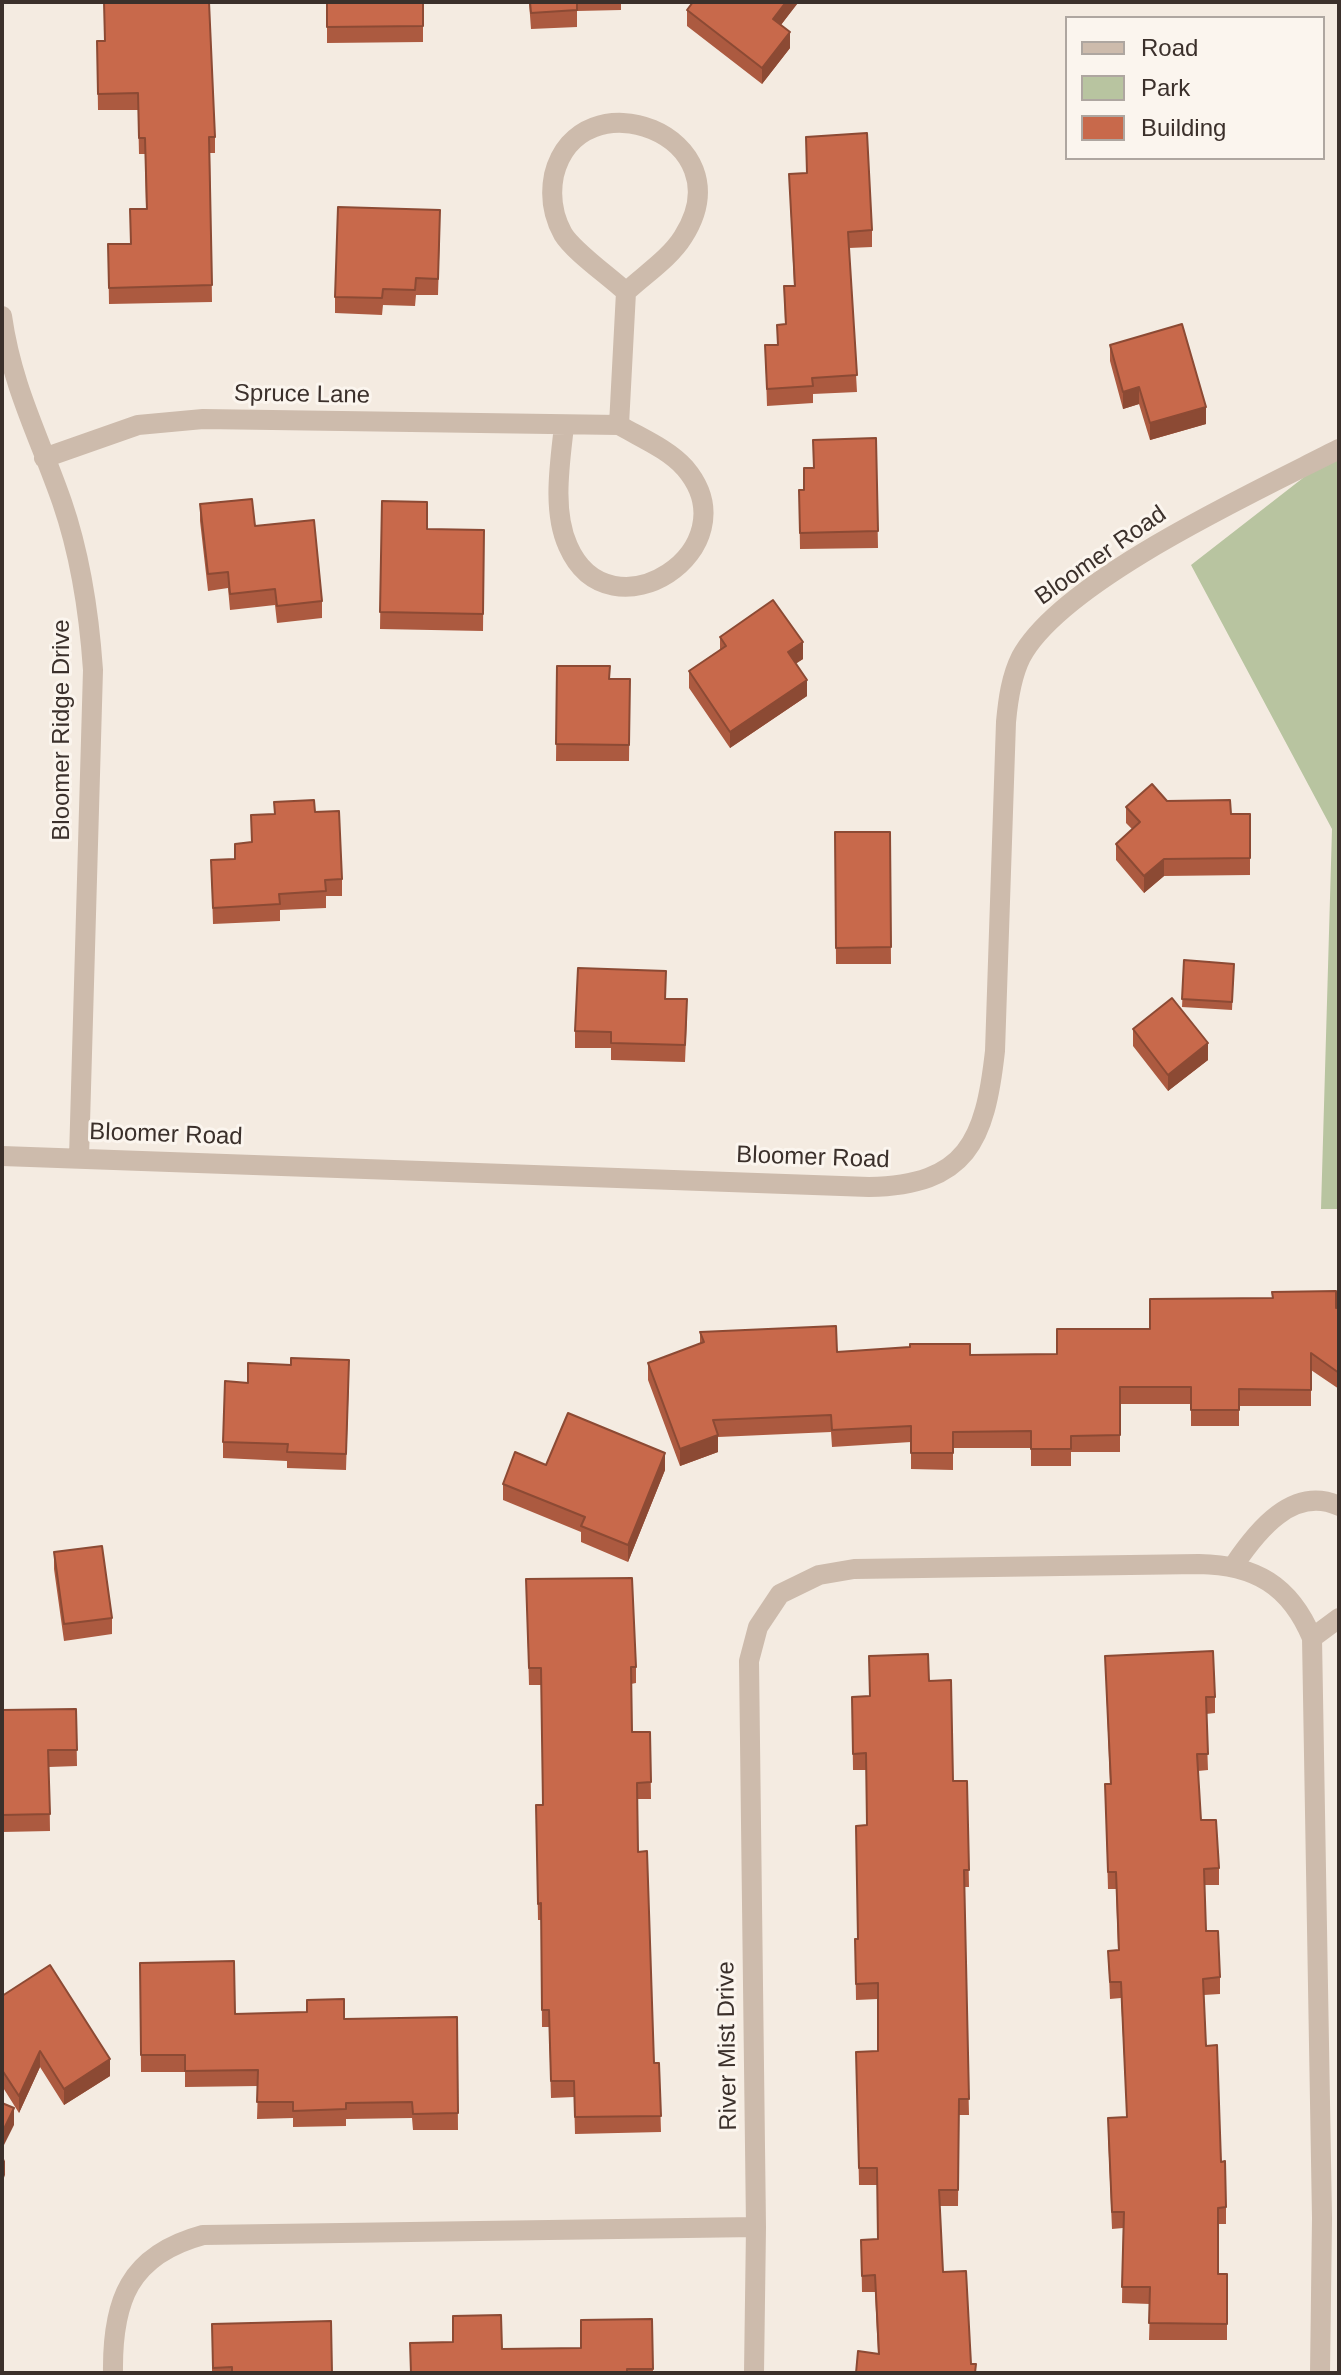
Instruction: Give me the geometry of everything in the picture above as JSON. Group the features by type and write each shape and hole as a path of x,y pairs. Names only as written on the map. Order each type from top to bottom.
{"street":[{"path":"564,426 560,517 567,545 582,569 600,581 620,586 645,586 666,578 684,563 697,542 702,504 685,468 664,450 619,425 626,292 681,241 690,226 697,199 696,176 689,157 660,132 637,124 613,123 591,128 573,141 558,162 551,187 555,214 565,237 626,292"},
{"name":"Bloomer Ridge Drive","path":"2,316 18,393 80,561 90,619 93,670 79,1158"},
{"name":"Spruce Lane","path":"44,458 138,425 203,419 619,425"},
{"name":"Bloomer Road","path":"2,1156 869,1187 905,1186 933,1178 969,1147 983,1125 990,1095 995,1051 1006,722 1009,693 1021,658 1040,630 1130,562 1193,524 1339,449"},
{"path":"1234,1565 1254,1537 1294,1505 1313,1500 1339,1506"},
{"name":"River Mist Drive","path":"754,2373 756,2227 749,1661 758,1627 772,1603 794,1584 854,1569 1234,1565 1262,1577 1284,1593 1302,1613 1312,1638 1322,2218 1320,2373"},
{"path":"1312,1638 1339,1618"},
{"path":"113,2373 113,2334 130,2282 158,2252 203,2235 756,2227"}],"green space":[{"path":"1339,450 1339,1209 1321,1209 1332,829 1191,565"}],"building":[{"path":"104,2 209,2 215,137 209,137 212,285 109,288 108,244 131,244 130,209 147,209 145,138 139,138 138,93 98,94 97,41 105,41"},
{"path":"327,2 423,2 423,26 327,27"},
{"path":"530,2 577,2 577,10 531,13"},
{"path":"693,2 786,2 773,19 790,32 762,68 687,10"},
{"path":"867,133 872,230 848,232 857,375 812,378 813,386 767,389 765,345 778,345 777,325 786,324 784,286 795,286 789,174 807,173 806,137"},
{"path":"338,207 440,210 438,279 416,278 415,290 383,289 382,298 335,297"},
{"path":"1182,324 1206,407 1150,423 1139,387 1123,392 1110,345"},
{"path":"876,438 878,531 800,533 799,490 804,490 804,468 814,468 813,440"},
{"path":"252,499 255,526 314,520 322,601 277,606 275,589 230,594 228,572 208,574 200,504"},
{"path":"382,501 427,502 427,529 484,530 483,614 380,612"},
{"path":"773,600 803,642 788,652 807,680 730,732 689,671 726,646 720,637"},
{"path":"557,666 610,666 609,679 630,679 629,745 556,744"},
{"path":"1152,784 1167,801 1230,800 1231,814 1250,814 1250,858 1164,859 1144,876 1116,844 1140,822 1126,807"},
{"path":"314,800 315,812 339,811 342,879 325,880 326,891 279,894 280,904 213,908 211,860 235,859 235,844 252,842 251,815 275,814 274,802"},
{"path":"835,832 890,832 891,947 836,948"},
{"path":"1184,960 1234,964 1232,1002 1182,999"},
{"path":"578,968 666,971 665,999 687,999 685,1045 611,1043 611,1032 575,1031"},
{"path":"1172,998 1208,1043 1168,1075 1133,1029"},
{"path":"1336,1291 1336,1308 1339,1307 1339,1373 1311,1353 1311,1390 1239,1389 1239,1410 1191,1410 1191,1387 1120,1387 1120,1435 1071,1436 1071,1449 1031,1449 1031,1431 953,1432 953,1453 911,1453 911,1426 832,1430 831,1415 713,1420 718,1435 680,1449 648,1363 704,1342 700,1332 836,1326 837,1352 910,1347 910,1344 970,1344 970,1355 1057,1354 1057,1329 1150,1329 1150,1299 1273,1298 1272,1292"},
{"path":"291,1358 349,1360 346,1454 287,1452 288,1444 223,1442 225,1381 248,1383 248,1363 291,1365"},
{"path":"568,1413 665,1453 628,1545 581,1526 585,1517 503,1484 515,1452 546,1465"},
{"path":"102,1546 112,1618 64,1624 54,1552"},
{"path":"632,1578 636,1667 631,1667 632,1732 650,1732 651,1782 637,1783 638,1852 647,1851 654,2063 659,2063 661,2116 575,2117 574,2081 551,2081 549,2010 542,2010 536,1805 543,1805 541,1668 529,1668 526,1579"},
{"path":"1213,1651 1215,1697 1206,1697 1208,1754 1197,1754 1201,1820 1216,1820 1219,1868 1204,1869 1206,1931 1218,1931 1220,1977 1203,1979 1206,2046 1217,2045 1221,2162 1225,2161 1226,2207 1218,2208 1218,2274 1227,2274 1227,2324 1149,2323 1150,2287 1122,2287 1124,2212 1112,2212 1108,2118 1127,2117 1121,1982 1110,1982 1108,1951 1119,1950 1116,1872 1108,1872 1105,1784 1111,1784 1105,1656"},
{"path":"928,1654 929,1681 951,1680 953,1781 967,1781 969,1870 964,1870 969,2099 959,2099 958,2190 939,2190 943,2272 966,2271 971,2364 976,2364 975,2373 856,2373 858,2351 879,2354 875,2275 862,2276 861,2240 878,2239 877,2168 859,2168 856,2052 878,2051 878,1983 856,1984 856,1826 867,1825 866,1753 853,1754 852,1697 870,1696 869,1656"},
{"path":"76,1709 77,1750 48,1750 50,1814 2,1815 2,1710"},
{"path":"234,1961 235,2014 307,2012 307,2000 344,1999 344,2019 457,2017 458,2113 413,2114 412,2102 346,2103 346,2109 293,2111 293,2102 257,2102 258,2070 185,2071 185,2055 141,2055 140,1963"},
{"path":"50,1965 110,2059 64,2089 40,2051 19,2096 2,2070 2,1996"},
{"path":"2,2103 14,2108 2,2133"},
{"path":"501,2315 502,2349 581,2348 581,2320 652,2319 653,2369 627,2369 627,2373 411,2373 410,2343 453,2342 453,2316"},
{"path":"331,2321 332,2373 232,2373 232,2367 213,2368 212,2324"}]}
